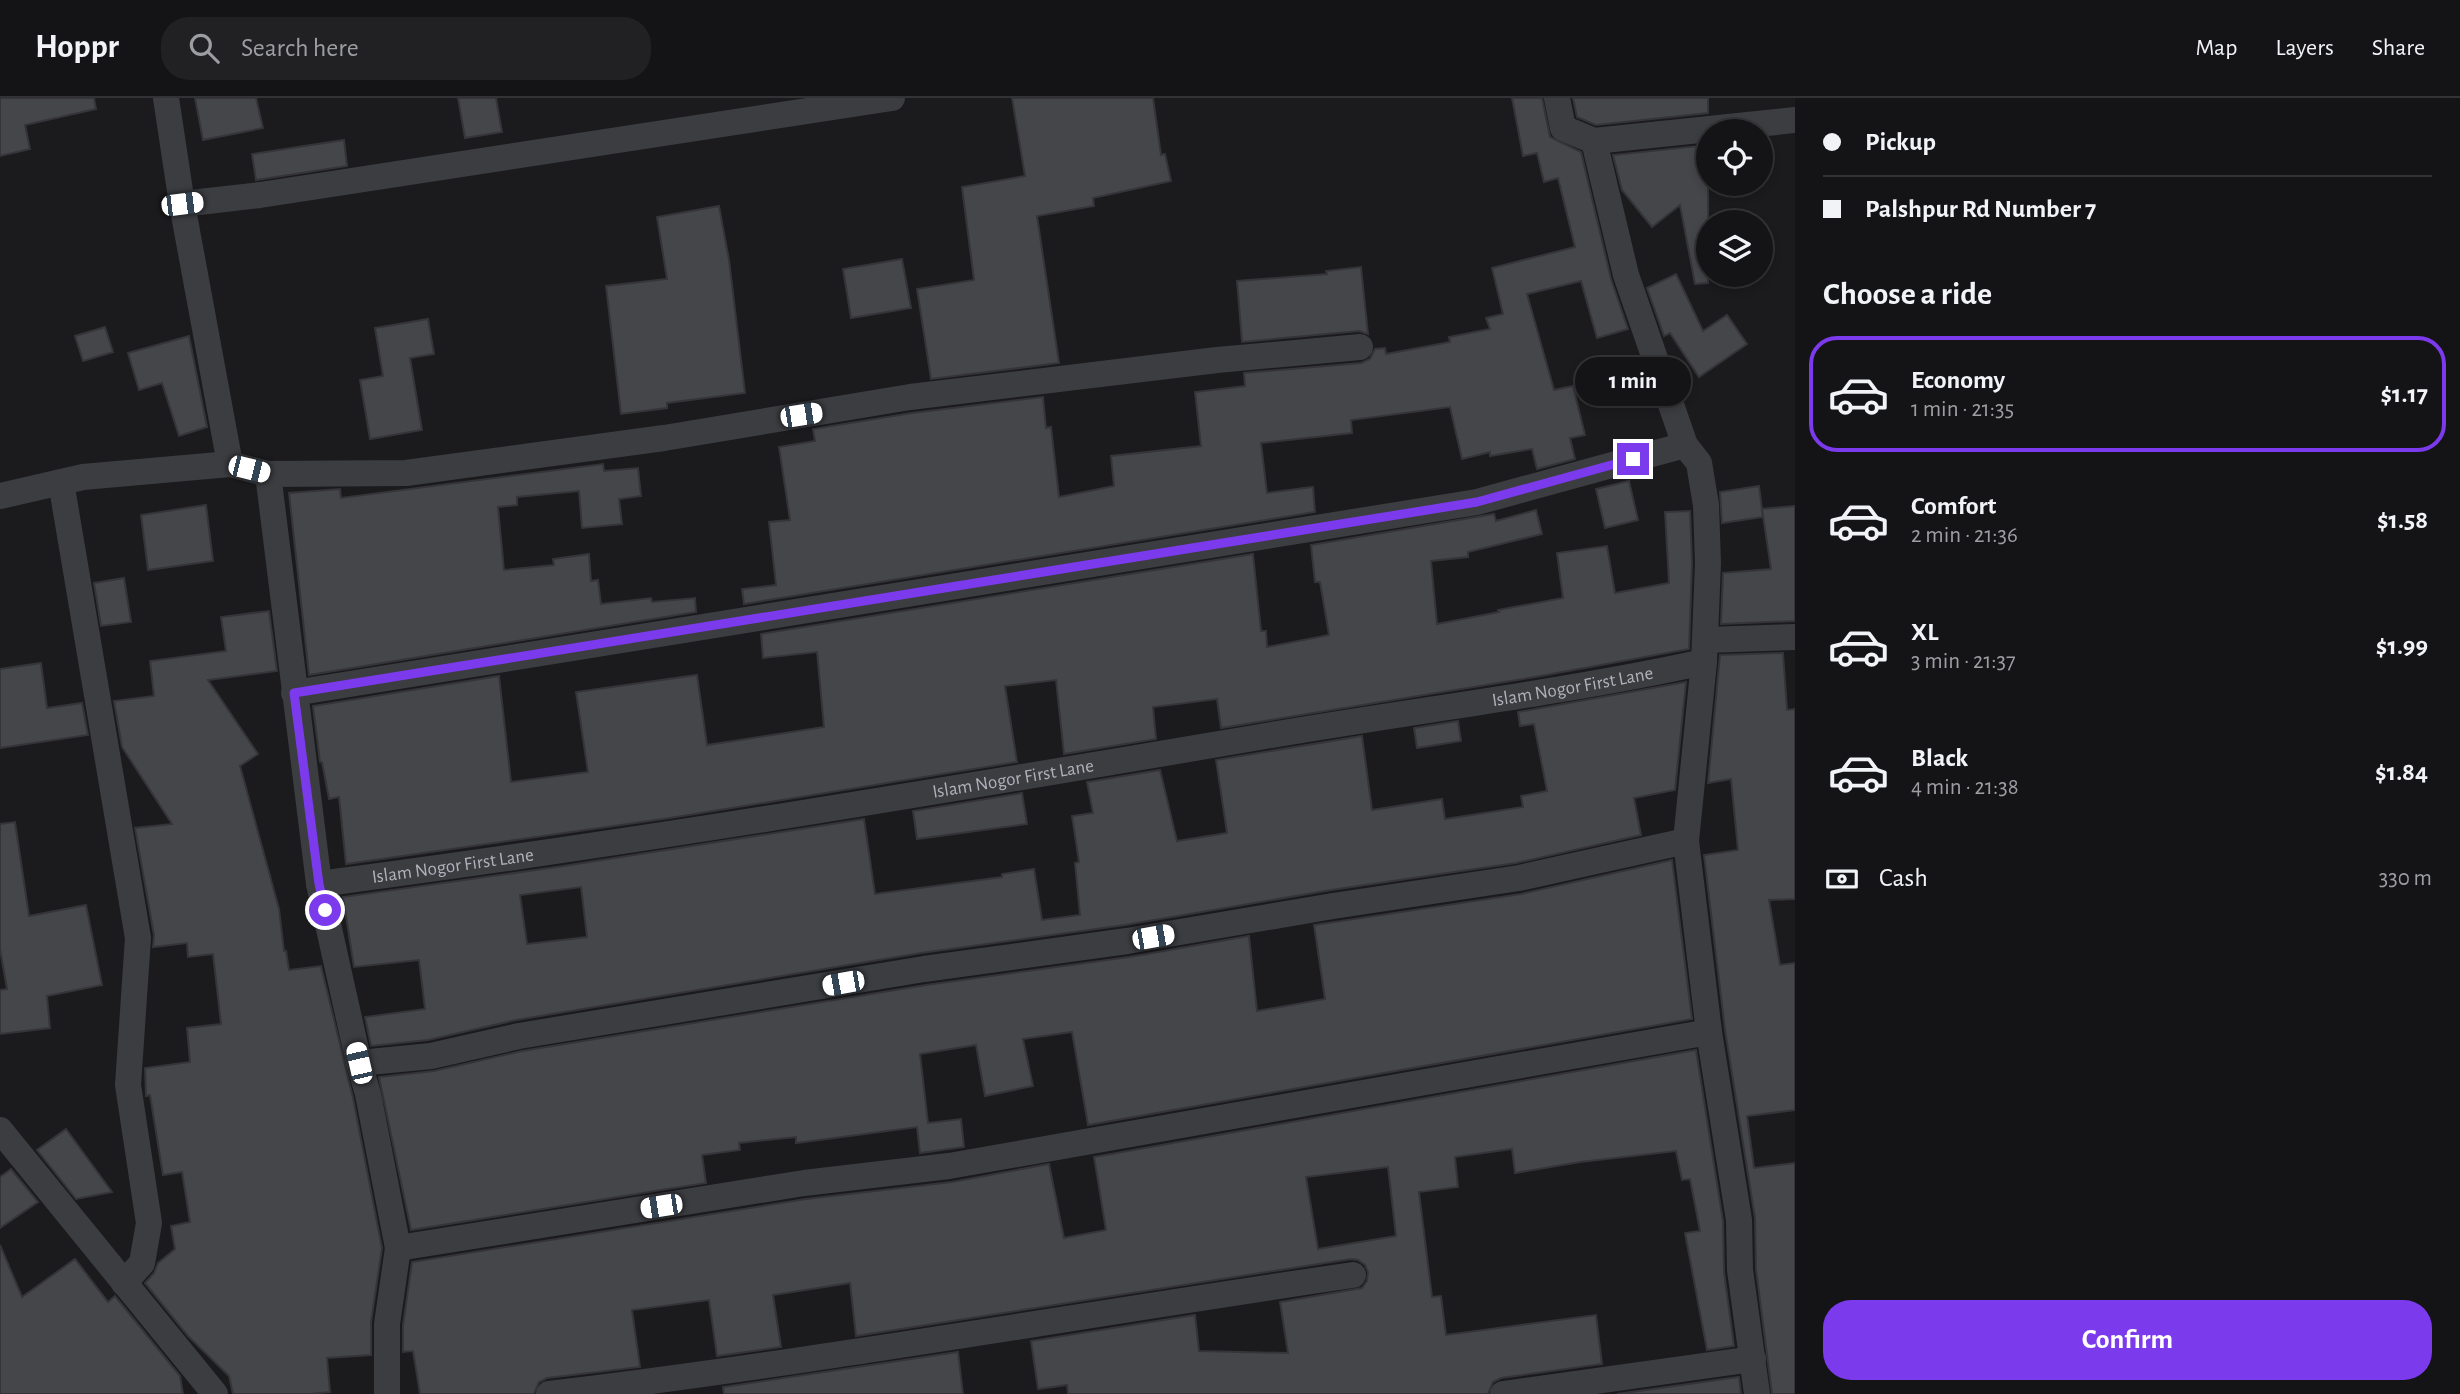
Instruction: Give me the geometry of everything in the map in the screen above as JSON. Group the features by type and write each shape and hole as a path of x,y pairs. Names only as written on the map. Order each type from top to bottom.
{"street":[{"path":"166,98 182,204 230,464"},
{"path":"182,204 260,195 892,98"},
{"path":"1557,98 1563,128 1594,141 1795,120"},
{"path":"1594,141 1626,275 1685,445 1699,463 1706,505 1709,563 1705,651 1686,841 1709,1032 1739,1220 1740,1270 1758,1394"},
{"path":"0,496 83,477 230,464 268,474 405,473 664,438 910,397 1217,360 1360,347"},
{"path":"294,693 1477,502 1685,445"},
{"path":"268,474 319,884 368,1094 398,1248 387,1324 387,1394"},
{"path":"61,482 138,938 128,1086 149,1223 142,1263 124,1283"},
{"name":"Islam Nogor First Lane","path":"319,884 520,858 935,792 1380,716 1622,680 1705,651 1795,637"},
{"path":"359,1063 431,1056 519,1036 924,969 1127,941 1333,905 1519,878 1686,841"},
{"path":"398,1248 804,1183 948,1166 1709,1032"},
{"path":"0,1130 215,1394"},
{"path":"549,1394 830,1357 1019,1325 1353,1275"},
{"path":"1503,1394 1752,1359"}],"building":[{"path":"0,98 94,98 96,109 25,125 30,149 0,156"},
{"path":"195,98 256,98 263,128 203,140"},
{"path":"458,98 496,98 502,132 465,138"},
{"path":"1012,98 1153,98 1161,155 1165,154 1171,181 1093,198 1094,206 1037,216 1059,363 931,379 917,289 974,280 962,187 1025,176"},
{"path":"1512,98 1542,98 1550,137 1581,152 1611,279 1628,329 1597,338 1581,281 1527,294 1554,390 1573,386 1585,435 1570,438 1575,459 1537,469 1532,449 1490,456 1490,452 1462,459 1450,407 1351,420 1352,433 1261,443 1267,493 1313,487 1315,512 744,604 742,589 776,585 769,522 790,520 779,447 815,441 813,429 912,413 1043,397 1046,428 1051,427 1059,497 1114,486 1111,456 1201,446 1195,392 1245,386 1244,373 1361,363 1370,359 1375,349 1385,348 1386,354 1450,342 1449,337 1490,329 1486,318 1503,314 1492,268 1575,247 1558,178 1544,182 1537,153 1523,156"},
{"path":"1573,98 1708,98 1708,113 1596,125 1577,117"},
{"path":"344,140 347,166 256,180 252,154"},
{"path":"1696,146 1696,196 1708,196 1708,210 1696,210 1696,284 1680,205 1652,227 1622,190 1613,155"},
{"path":"719,206 729,260 745,393 667,403 667,408 621,414 606,286 667,279 657,217"},
{"path":"902,259 911,308 851,318 843,269"},
{"path":"1361,267 1368,334 1359,331 1242,342 1237,281 1327,274 1326,271"},
{"path":"1676,274 1703,331 1727,315 1747,344 1699,377 1670,333 1664,336 1647,288"},
{"path":"428,319 434,354 410,358 422,430 370,439 360,380 383,376 375,328"},
{"path":"105,327 113,352 83,361 75,336"},
{"path":"189,336 207,427 179,436 162,383 139,390 128,353"},
{"path":"603,464 604,471 638,468 641,496 619,499 622,524 582,528 579,491 517,497 517,505 498,507 504,570 554,565 553,559 589,554 591,581 598,580 601,604 651,598 652,602 695,598 696,612 309,675 289,493 340,489 341,498"},
{"path":"1629,481 1638,520 1605,528 1596,489"},
{"path":"1759,486 1763,517 1722,523 1720,492"},
{"path":"206,505 213,561 148,570 141,515"},
{"path":"1795,506 1795,621 1721,624 1723,573 1771,569 1762,509"},
{"path":"1536,510 1542,534 1468,552 1468,557 1431,561 1437,624 1563,598 1557,553 1607,546 1615,593 1669,583 1665,512 1690,511 1692,563 1689,649 1221,728 1217,699 1153,707 1156,739 1064,754 1056,680 1005,686 1017,762 670,818 346,864 339,797 329,799 320,762 313,706 499,676 511,782 588,772 576,692 697,675 707,745 824,727 817,652 763,658 761,634 1253,554 1261,631 1266,631 1267,647 1329,635 1320,582 1315,582 1311,545 1494,514 1496,521"},
{"path":"124,578 131,622 101,626 94,583"},
{"path":"269,611 277,671 208,680 258,754 240,766 279,909 284,951 289,970 321,966 353,1098 382,1248 371,1322 371,1355 327,1358 330,1392 311,1394 233,1394 229,1376 188,1336 145,1283 158,1263 175,1249 171,1226 190,1222 182,1172 163,1175 150,1095 146,1096 145,1068 190,1062 187,1028 221,1024 213,954 188,957 187,943 153,947 154,935 135,828 172,824 122,747 114,701 154,696 150,661 226,651 221,617"},
{"path":"1783,653 1787,710 1795,709 1795,899 1769,900 1780,965 1795,963 1795,1110 1747,1116 1754,1168 1795,1163 1795,1394 1772,1394 1756,1269 1755,1218 1725,1030 1704,855 1738,850 1731,779 1708,783 1720,655"},
{"path":"41,663 47,708 82,703 88,735 0,748 0,669"},
{"path":"1686,682 1675,790 1634,798 1641,835 1516,863 1331,890 1125,925 921,953 516,1020 428,1040 371,1046 365,1017 425,1009 419,960 354,967 343,897 864,819 875,894 1002,877 1002,874 1034,869 1042,920 1080,915 1075,863 1079,862 1072,816 1093,813 1087,782 1160,770 1177,841 1227,833 1216,760 1362,736 1372,810 1442,799 1445,819 1523,807 1521,796 1547,791 1534,724 1520,726 1518,712","holes":["581,887 587,937 527,944 520,895"]},
{"path":"1458,721 1461,741 1417,748 1414,728"},
{"path":"1022,793 1027,824 917,839 913,811"},
{"path":"15,822 29,916 86,905 102,985 47,996 50,1028 0,1034 0,990 7,989 0,949 0,824"},
{"path":"1672,860 1692,1019 1088,1125 1072,1032 1023,1039 1033,1086 985,1096 976,1045 920,1054 928,1123 961,1119 964,1147 920,1153 917,1127 796,1143 796,1137 739,1143 740,1150 702,1155 706,1183 411,1230 379,1077 434,1071 522,1051 926,985 1129,957 1249,936 1257,1011 1325,999 1314,925 1521,894"},
{"path":"1696,1050 1723,1221 1724,1272 1734,1346 1707,1350 1685,1233 1700,1231 1690,1179 1682,1180 1676,1151 1515,1173 1512,1149 1455,1157 1458,1187 1419,1192 1432,1297 1441,1296 1446,1335 1596,1315 1602,1364 1501,1378 1493,1382 1488,1394 1068,1394 1067,1385 1038,1389 1031,1341 1195,1315 1199,1351 1288,1353 1280,1302 1362,1288 1367,1281 1368,1272 1365,1265 1351,1259 856,1336 850,1283 773,1295 781,1347 717,1356 709,1300 632,1310 640,1367 547,1378 539,1382 534,1394 420,1394 413,1351 403,1352 403,1325 412,1262 806,1199 952,1182 1049,1164 1064,1238 1106,1230 1094,1157","holes":["1388,1167 1396,1236 1318,1249 1306,1177"]},
{"path":"66,1129 112,1192 76,1199 37,1150"},
{"path":"11,1169 38,1202 0,1228 0,1177"},
{"path":"0,1245 22,1297 75,1259 108,1302 115,1296 180,1376 183,1394 0,1394"},
{"path":"958,1352 963,1394 724,1394 723,1387"},
{"path":"1739,1377 1741,1394 1617,1394"}],"route":[{"path":"325,910 319,884 294,693 1477,502 1633,459"}]}
